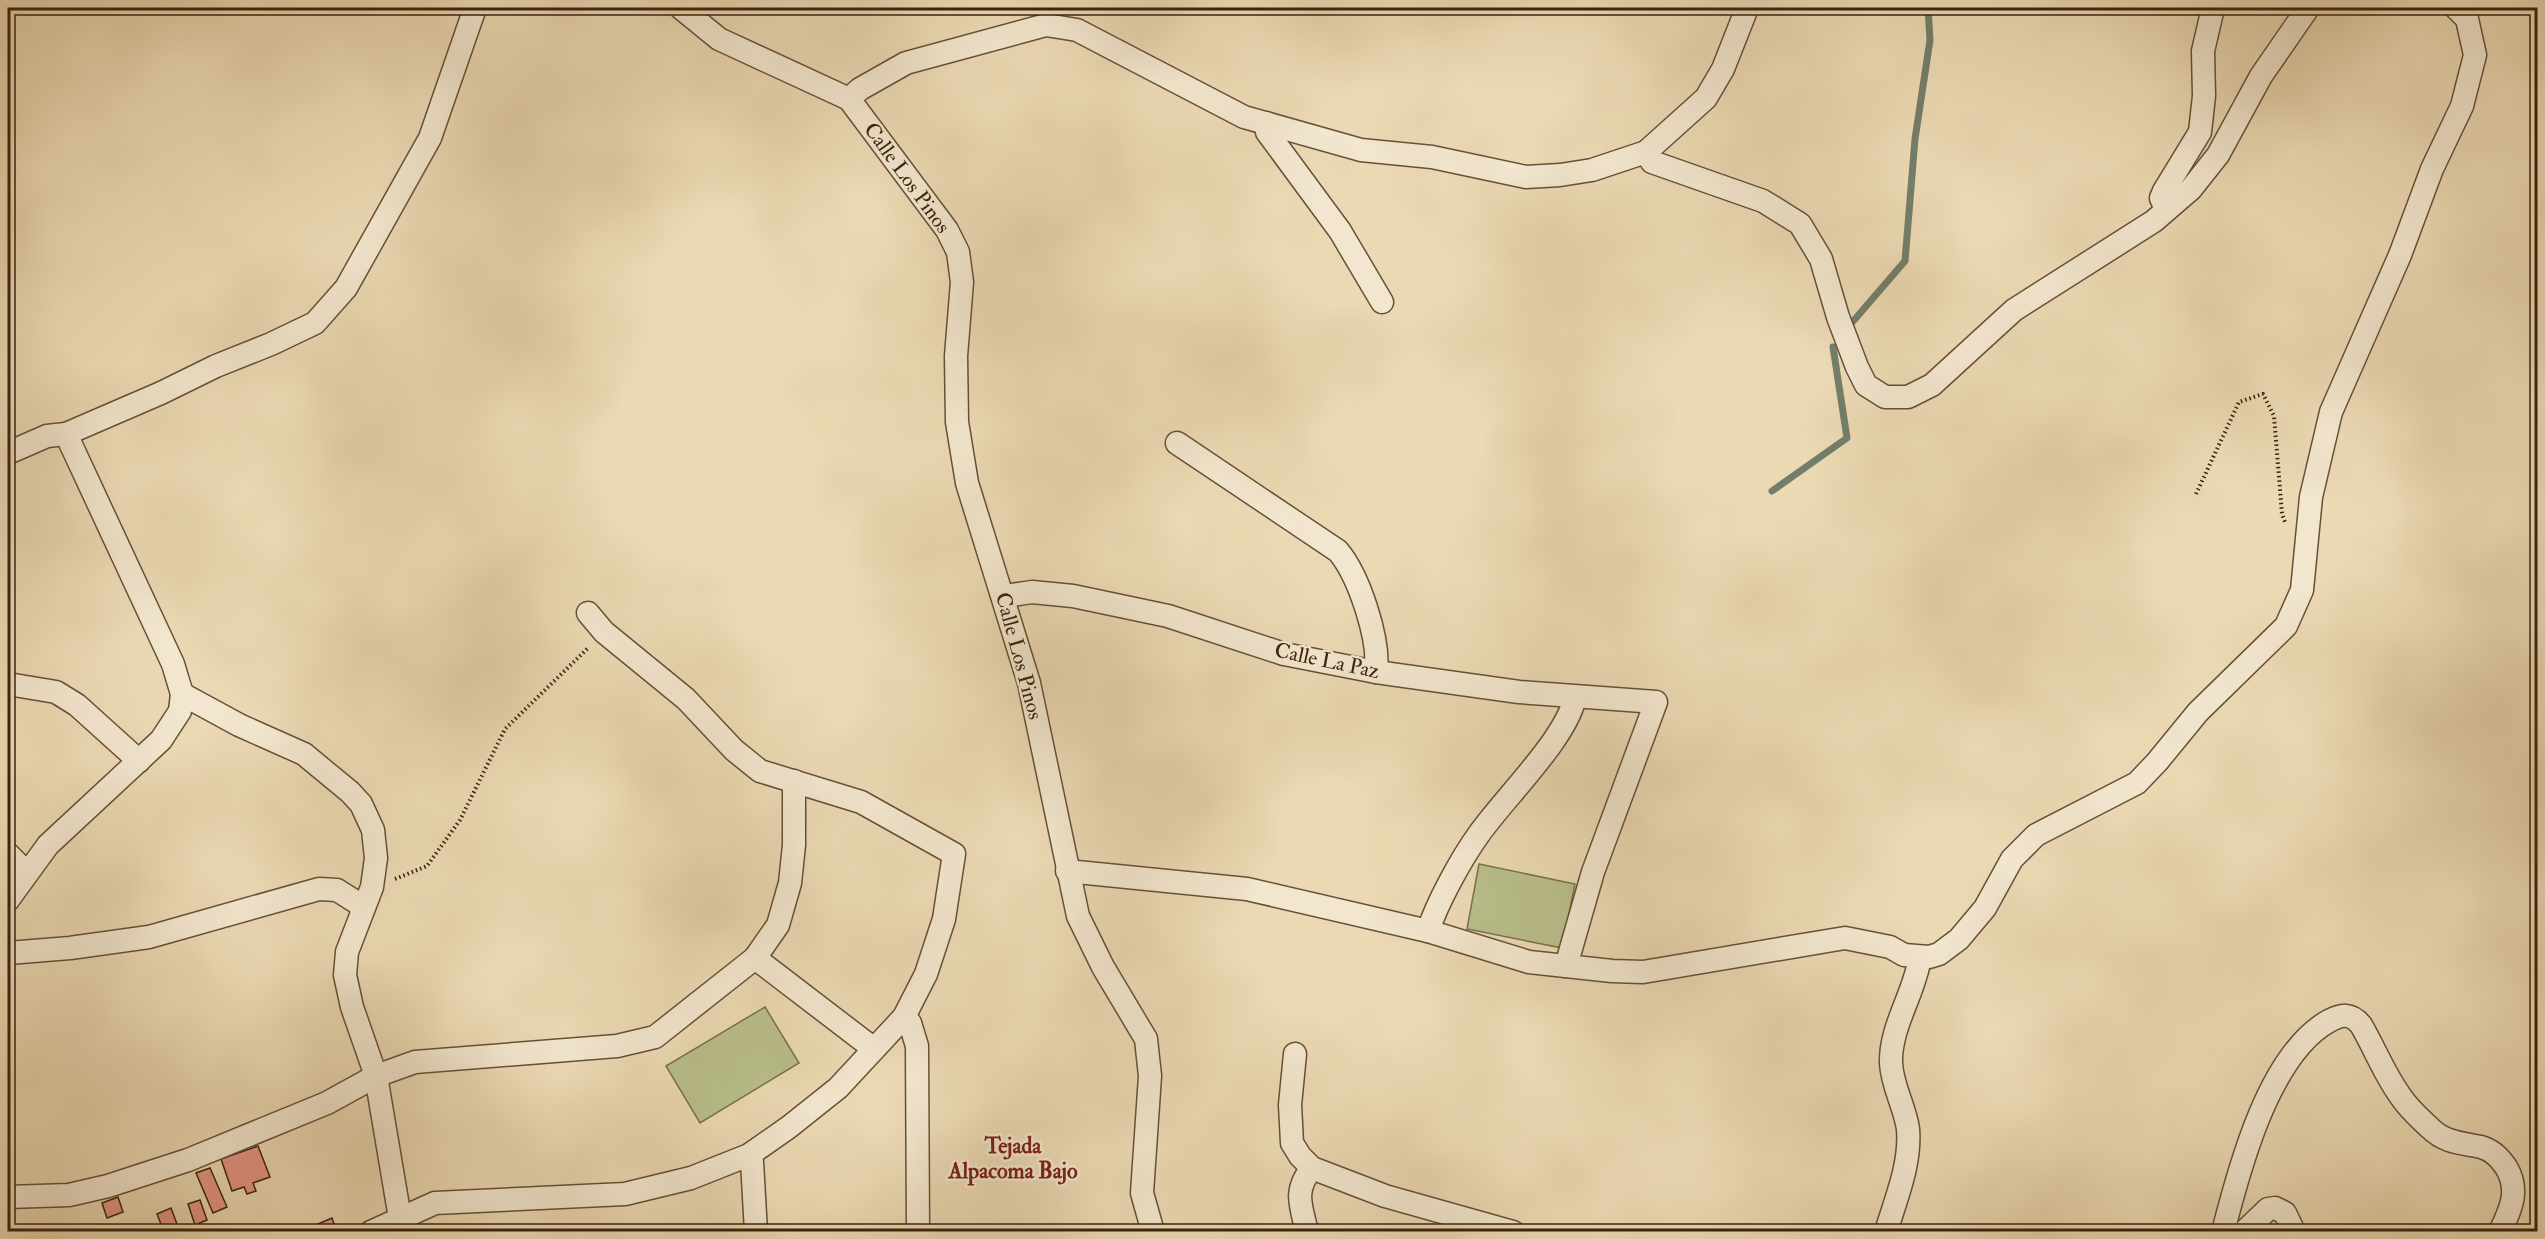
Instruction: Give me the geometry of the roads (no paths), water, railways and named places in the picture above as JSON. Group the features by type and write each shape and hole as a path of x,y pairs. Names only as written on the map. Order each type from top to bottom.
{"street":[{"path":"8,453 47,435 66,434 315,323 346,288 430,138 475,8"},
{"path":"681,8 719,39 849,99 860,89 906,63 1046,25 1077,30 1244,117 1361,150 1432,157 1526,177 1592,170 1646,152 1706,98 1723,69 1746,8"},
{"path":"2166,209 2161,198 2164,190 2200,132 2204,96 2203,51 2213,8"},
{"path":"1646,152 1652,162 1763,201 1800,224 1821,259 1857,367 1866,385 1885,397 1908,397 1932,385 2014,310 2154,221 2191,189 2218,155 2261,75 2308,8"},
{"path":"1067,871 1247,889 1428,932 1529,962 1566,966 1642,972 1845,938 1890,947 1905,955 1920,957 1939,954 1959,939 1984,908 2012,859 2036,836 2137,783 2198,712 2286,626 2302,590 2311,497 2331,412 2400,255 2432,169 2462,106 2475,55 2467,19 2456,8"},
{"name":"Calle Los Pinos","path":"849,99 947,230 958,252 962,282 956,356 957,422 968,483 1029,683 1078,916 1103,967 1146,1039 1150,1076 1142,1193 1153,1232"},
{"path":"1266,123 1267,132 1340,231 1382,302"},
{"path":"8,900 48,845 162,740 180,711 182,694 173,664 66,434"},
{"path":"1177,442 1338,551 1350,566 1364,603 1374,642 1376,672"},
{"name":"Calle La Paz","path":"1004,596 1032,592 1073,596 1168,616 1284,654 1376,672 1519,693 1656,702 1593,872 1566,966"},
{"path":"371,1232 401,1225 435,1203 625,1194 691,1178 749,1155 838,1088 904,1017 926,974 944,919 954,854 861,802 760,771 734,750 686,699 604,632 588,613"},
{"path":"8,684 57,692 77,705 139,761"},
{"path":"182,694 238,725 304,754 361,804 373,830 376,858 368,897 346,952 345,975 352,1007 376,1076 401,1225"},
{"path":"1428,932 1446,892 1478,836 1566,724 1573,709 1575,697"},
{"path":"8,1197 69,1195 108,1186 178,1163 327,1102 376,1076 415,1062 617,1046 655,1038 755,958 778,925 790,883 794,846 794,781"},
{"path":"8,854 27,873"},
{"path":"8,953 70,948 149,937 319,889 337,890 368,897"},
{"path":"1886,1232 1908,1157 1908,1128 1891,1062 1898,1024 1917,978 1920,957"},
{"path":"755,958 874,1049"},
{"path":"2223,1232 2236,1179 2269,1091 2305,1040 2324,1024 2339,1016 2348,1015 2354,1017 2361,1025 2398,1094 2433,1131 2449,1142 2484,1148 2497,1155 2504,1163 2511,1175 2515,1190 2511,1208 2500,1232"},
{"path":"904,1017 914,1032 918,1046 918,1232"},
{"path":"1296,1054 1290,1105 1292,1143 1300,1156 1312,1168 1386,1196 1513,1232"},
{"path":"749,1155 752,1162 756,1232"},
{"path":"1307,1232 1298,1194 1303,1179 1312,1168"},
{"path":"2244,1232 2268,1209 2275,1208 2285,1213 2294,1232"}],"waterway":[{"path":"1849,326 1905,261 1915,139 1930,40 1928,8"},
{"path":"1772,491 1847,438 1833,347"}],"district":[{"name":"Tejada Alpacoma Bajo","path":"1013,1158"}]}
